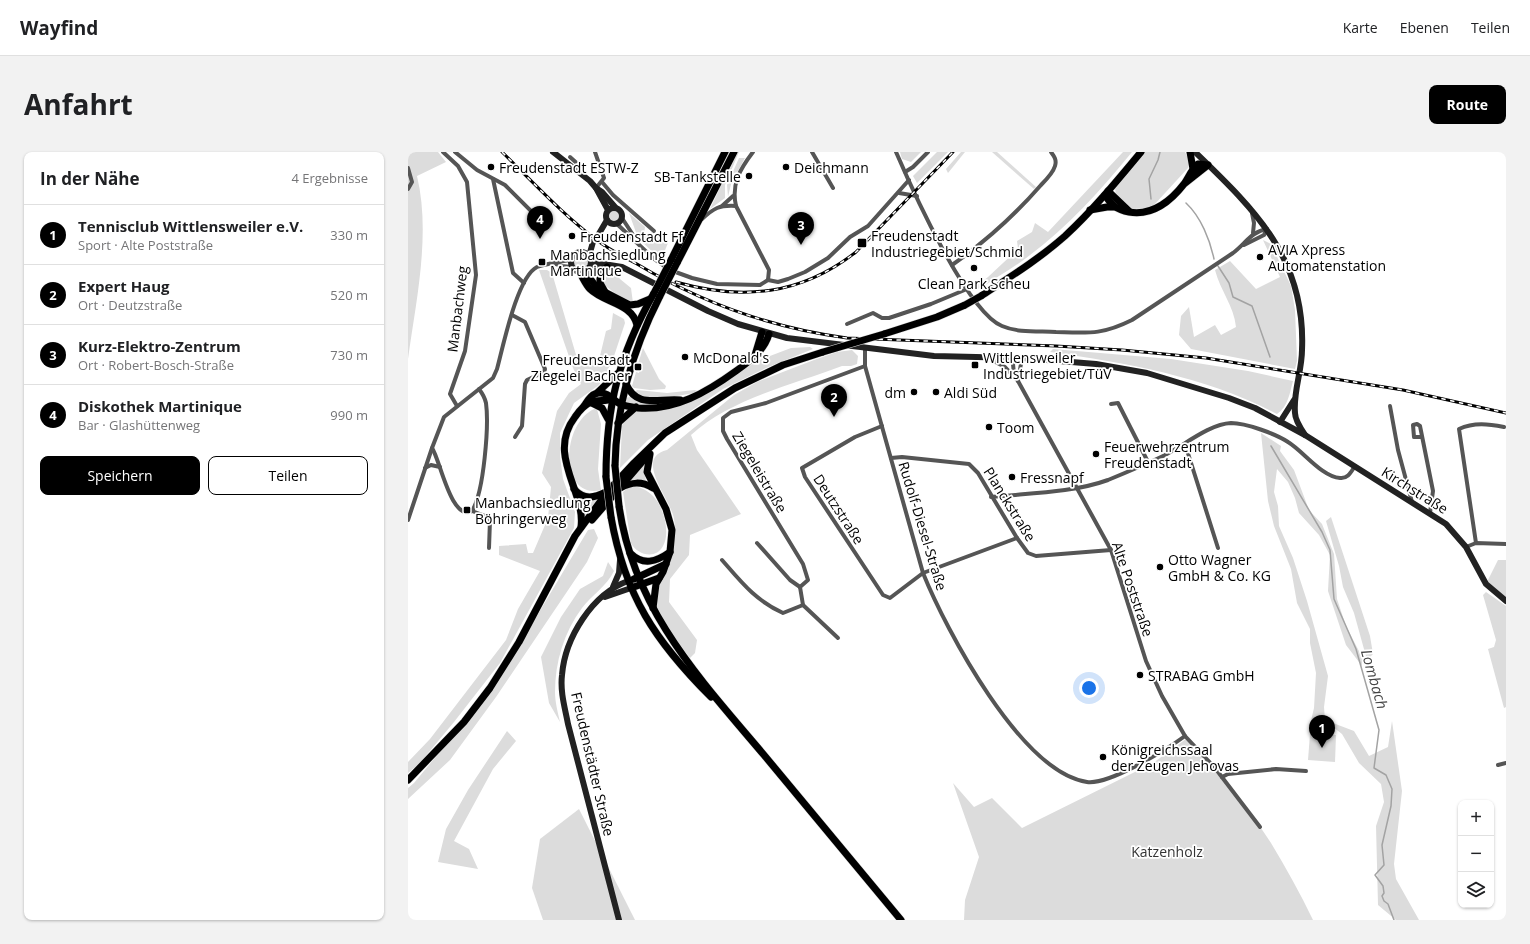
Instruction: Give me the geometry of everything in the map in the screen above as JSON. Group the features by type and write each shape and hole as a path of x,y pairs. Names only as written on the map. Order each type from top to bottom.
{"main road":[{"path":"674,262 725,152"},
{"path":"732,717 673,658 652,629 620,560 611,517 606,477 608,419 618,372 637,325 700,221 734,152"},
{"path":"408,780 464,722 490,688 519,642 581,527 608,491 654,443 679,424 735,388 783,365 937,317 965,305 981,296 1020,271 1044,253 1107,193 1141,152"},
{"path":"1190,152 1193,168"},
{"path":"1184,184 1193,168 1198,164 1208,165"},
{"path":"1090,210 1114,207 1141,214 1152,212 1208,165"},
{"path":"1107,193 1114,207"},
{"path":"1107,193 1131,212"},
{"path":"589,264 589,277 592,283 605,292 630,305 638,304 655,296"},
{"path":"605,292 600,283 600,276 610,267"},
{"path":"580,273 591,290 629,311 635,319 637,325"},
{"path":"655,296 626,384 618,423 615,466 619,506 629,553 640,581 653,610 684,658 901,920"},
{"path":"598,392 607,394 622,405 636,408 664,407 709,390 754,357 764,347 765,333"},
{"path":"581,527 581,513 567,470 565,455 566,438 569,426 587,404 592,395 598,392 618,372"},
{"path":"626,384 632,394 639,399 683,400"},
{"path":"587,404 612,399"},
{"path":"587,404 602,408 608,419"},
{"path":"618,423 636,408"},
{"path":"571,546 618,489 679,424"},
{"path":"650,454 647,472 666,509 672,530 670,552 666,564 658,578 654,592 653,610"},
{"path":"618,489 636,482 646,484 655,489"},
{"path":"572,487 583,496 591,498 608,491"},
{"path":"629,553 636,559 649,562 656,560 670,552"},
{"path":"640,581 666,564"},
{"path":"630,584 658,578"}],"street":[{"name":"Manbachweg","path":"443,152 458,166 467,182 476,275 464,351 450,394 457,406"},
{"path":"455,152 478,170 504,185 547,227"},
{"path":"553,152 583,174 596,188 602,192 615,208 621,211 622,218 638,243"},
{"path":"595,152 603,173 602,182 596,188"},
{"path":"753,152 739,174 734,185 733,196 736,206 769,270 768,280"},
{"path":"812,152 832,188"},
{"path":"896,152 904,172 952,265 967,289 989,318 1002,326 1017,330 1101,332 1116,328 1132,320 1243,246 1264,235 1268,229"},
{"path":"904,172 913,167 928,152"},
{"path":"952,265 982,244 1021,207 1047,178 1056,165 1056,159 1051,152"},
{"path":"1195,152 1250,207 1268,229 1290,270 1301,313 1302,361 1294,414 1305,435"},
{"path":"570,157 581,167 583,174"},
{"path":"408,168 412,182 408,189"},
{"path":"493,179 513,273 524,283"},
{"path":"596,188 608,210 606,215 609,224 638,243 653,258 670,270 692,278 717,284 734,286 760,285 768,280 778,282 820,264 850,237 868,226 909,180"},
{"path":"602,182 613,195 654,231"},
{"path":"899,192 917,196"},
{"path":"722,206 733,196"},
{"path":"700,221 712,209 722,206 736,206"},
{"path":"1243,246 1253,233 1254,223 1250,207"},
{"path":"608,210 615,208"},
{"path":"595,239 589,264 580,273 575,271 571,263 574,254 583,252 595,239 609,224 622,218"},
{"path":"1253,233 1268,229"},
{"path":"583,252 589,264"},
{"path":"556,264 571,263"},
{"path":"408,520 444,417 493,378 497,369 512,315 524,283 530,273 537,267 571,263"},
{"path":"589,264 610,267"},
{"name":"Kirchstraße","path":"610,267 637,274 708,311 765,333 808,342 934,356 1019,358 1096,364 1147,373 1229,398 1255,408 1305,435 1446,524 1466,547 1486,584 1506,601"},
{"path":"847,324 873,313 882,318 889,318 931,304 967,289"},
{"path":"512,315 525,322 544,369 544,372 527,380 525,384 522,426 515,437"},
{"name":"Rudolf-Diesel-Straße","path":"865,348 865,366 923,573 947,627 982,686 1026,740 1045,760 1060,771 1073,778 1088,782 1101,782 1166,750 1185,736"},
{"name":"Alte Poststraße","path":"988,357 1014,375 1018,381 1111,550 1146,661 1162,696 1185,736 1222,777 1260,827"},
{"path":"1014,375 1013,364 1019,358"},
{"path":"1018,381 1019,358"},
{"name":"Ziegeleistraße","path":"803,605 800,587 808,580 803,564 727,439 723,431 723,418 731,412 766,403 865,366"},
{"path":"472,511 479,491 486,443 486,402 479,389"},
{"path":"1283,423 1296,396"},
{"path":"1111,404 1118,403 1148,462"},
{"path":"1390,406 1398,450 1412,502"},
{"path":"1283,423 1294,414"},
{"path":"1476,543 1459,429 1465,426 1487,423 1505,426 1506,433"},
{"path":"991,496 1078,488 1107,480 1148,462 1221,425 1244,425 1288,441 1322,470 1338,478 1344,478 1349,475 1355,466"},
{"name":"Deutzstraße","path":"882,426 855,437 802,468 805,477 883,595 890,598 923,573"},
{"path":"1422,437 1433,491 1430,513"},
{"path":"1185,444 1218,548"},
{"path":"432,448 451,497 459,510 464,512 472,511 488,517 490,520 489,548"},
{"name":"Planckstraße","path":"891,458 902,457 969,464 978,473 1017,538 1028,553 1036,556 1111,550"},
{"path":"425,468 431,465 440,467"},
{"path":"923,573 1017,538"},
{"path":"757,543 790,580 800,587"},
{"path":"1466,547 1476,543 1506,544"},
{"path":"613,587 619,573 620,560"},
{"path":"722,560 748,590 765,604 783,613 803,605 838,638"},
{"name":"Freudenstädter Straße","path":"619,920 562,698 562,675 571,639 588,612 613,587 630,584"},
{"name":"Freudenstädter Straße","path":"602,599 630,584"},
{"path":"1498,765 1506,763"},
{"path":"1222,777 1228,774 1276,769 1306,771"}],"green space":[{"path":"408,152 438,152 446,162 417,176 423,221 421,268 408,359"},
{"path":"737,152 739,152 725,185 725,198 710,209"},
{"path":"900,152 921,152 911,162 902,159"},
{"path":"937,152 948,152 917,183 913,176"},
{"path":"961,152 965,152 948,173 946,169"},
{"path":"992,152 997,152 1036,187 1034,189"},
{"path":"1123,152 1132,152 1087,204 1054,236 1018,264 986,285 972,291 972,289 988,277 1018,249 1017,241 1032,232 1035,223 1048,232"},
{"path":"1143,152 1185,152 1190,162 1188,168 1154,205 1146,208 1133,209 1116,196 1115,188"},
{"path":"739,158 745,158 731,184 728,197 727,185"},
{"path":"612,211 616,211 618,212 618,220 612,221 609,218 609,214"},
{"path":"629,213 645,227 644,234 647,235 652,232 668,243 661,260 638,238"},
{"path":"1263,240 1271,244 1291,286 1295,310 1297,361 1295,369 1191,349 1179,335 1181,316 1189,307 1194,337 1215,325 1221,335 1236,327 1233,312 1215,270 1230,261 1256,289 1280,277"},
{"path":"581,254 588,259 589,262 584,269 581,270 574,265 573,262 578,255"},
{"path":"539,270 547,270 552,273 579,365 600,356 606,331 611,329 613,313 624,319 625,323 612,362 605,375 599,385 574,403 560,433 560,456 563,479 575,512 574,528 500,663 419,764 408,773 408,762 430,739 506,640 518,609 540,571 499,555 499,546 526,544 528,553 533,553 548,518 551,487 542,473 557,411 569,393 581,384 573,368"},
{"path":"613,272 631,288 633,303 620,297 603,284 602,278 607,273"},
{"path":"810,347 813,349 766,368 723,389 648,440 620,468 622,426 624,420 632,411 681,405 705,395 757,361 791,348"},
{"path":"643,348 659,379 666,386 665,389 650,390 634,388 632,386 636,372 639,373 640,368 637,367"},
{"path":"1053,349 1171,359 1248,371 1293,381 1286,403 1277,414 1223,390 1195,381 1166,373 1109,361 1050,352"},
{"path":"852,350 858,356 857,364 842,366 743,402 707,422 691,435 697,450 741,514 690,535 689,555 670,579 669,602 697,640 695,653 690,658 667,626 657,607 656,601 658,590 674,548 675,530 674,519 653,470 653,461 657,454 667,450 734,395 757,382 837,352"},
{"path":"637,390 667,393 695,390 699,392 672,397 643,398 634,393"},
{"path":"630,397 641,402 662,403 653,406 625,404 625,398"},
{"path":"594,409 597,409 601,424 598,469 601,490 588,490 578,484 572,473 569,459 570,444 575,430 583,417"},
{"path":"1261,433 1281,446 1280,451 1294,470 1309,510 1322,524 1334,554 1337,599 1346,626 1362,657 1362,666 1346,645 1328,591 1330,555 1319,535 1299,513 1295,498 1288,482 1277,469 1274,492 1278,506 1279,526 1293,558 1328,676 1324,707 1325,720 1354,731 1369,756 1388,747 1392,721 1402,791 1394,864 1396,879 1419,920 1396,920 1378,905 1376,826 1384,802 1381,784 1359,763 1342,734 1324,720 1313,719 1309,729 1314,708 1316,673 1310,643 1310,629 1297,603 1291,569 1274,526 1268,501"},
{"path":"644,464 646,481 629,481"},
{"path":"634,486 651,494 657,500 663,513 666,527 665,540 663,546 656,553 642,553 631,543 623,492 629,487"},
{"path":"578,496 597,500 585,516"},
{"path":"1331,517 1370,636 1373,654 1367,660 1354,613 1343,587 1339,566 1326,521"},
{"path":"594,529 598,538 587,562 496,697 450,760 408,799 408,788 414,783 497,683 588,530"},
{"path":"1498,560 1506,560 1506,601 1486,584"},
{"path":"608,562 614,571 603,586 582,608 570,627 562,648 555,681 556,704 560,722 549,703 541,657 561,617 580,589 603,576"},
{"path":"1486,592 1506,606 1506,707 1504,708 1488,649 1494,647 1496,640 1483,595"},
{"path":"507,731 516,741 493,769 454,841 469,849 478,869 438,862 446,829 468,790"},
{"path":"1310,734 1336,735 1335,762 1308,760"},
{"name":"Katzenholz","path":"1186,739 1252,815 1262,829 1287,871 1313,920 964,920 965,900 979,857 953,783 974,807 992,798 1022,828 1153,763"},
{"path":"579,809 635,920 543,920 532,888 540,839"}],"waterway":[{"name":"Lombach","path":"1151,199 1149,179 1160,152"},
{"name":"Lombach","path":"1186,203 1196,215 1204,229 1214,259"},
{"name":"Lombach","path":"1218,266 1229,283 1233,297 1252,306 1270,357"},
{"name":"Lombach","path":"1271,446 1322,532 1330,550 1334,599 1356,649 1379,730 1374,768 1386,775 1392,789 1391,806 1382,845 1384,865 1375,875 1383,886 1384,893 1382,896 1384,901 1388,904 1394,920"}],"railway":[{"path":"502,152 548,198 585,231 612,250 662,278 712,302 738,312 792,328 847,338 1056,346 1122,350 1206,358 1403,390 1506,413"},
{"path":"676,282 701,288 748,292 770,290 793,285 814,278 856,252 953,152"}],"place":[{"name":"Freudenstadt ESTW-Z","path":"491,167"},
{"name":"Deichmann","path":"786,167"},
{"name":"SB-Tankstelle","path":"749,176"},
{"name":"Freudenstadt Ff","path":"572,236"},
{"name":"Diskothek Martinique","path":"540,239"},
{"name":"Freudenstadt Industriegebiet/Schmid","path":"862,243"},
{"name":"Kurz-Elektro-Zentrum","path":"801,245"},
{"name":"AVIA Xpress Automatenstation","path":"1260,257"},
{"name":"Manbachsiedlung Martinique","path":"542,262"},
{"name":"Clean Park Scheu","path":"974,268"},
{"name":"McDonald's","path":"685,357"},
{"name":"Wittlensweiler Industriegebiet/TüV","path":"975,365"},
{"name":"Freudenstadt Ziegelei Bacher","path":"638,367"},
{"name":"dm","path":"914,392"},
{"name":"Aldi Süd","path":"936,392"},
{"name":"Expert Haug","path":"834,417"},
{"name":"Toom","path":"989,427"},
{"name":"Feuerwehrzentrum Freudenstadt","path":"1096,454"},
{"name":"Fressnapf","path":"1012,477"},
{"name":"Manbachsiedlung Böhringerweg","path":"467,510"},
{"name":"Otto Wagner GmbH & Co. KG","path":"1160,567"},
{"name":"STRABAG GmbH","path":"1140,675"},
{"name":"Tennisclub Wittlensweiler e.V.","path":"1322,748"},
{"name":"Königreichssaal der Zeugen Jehovas","path":"1103,757"}]}
